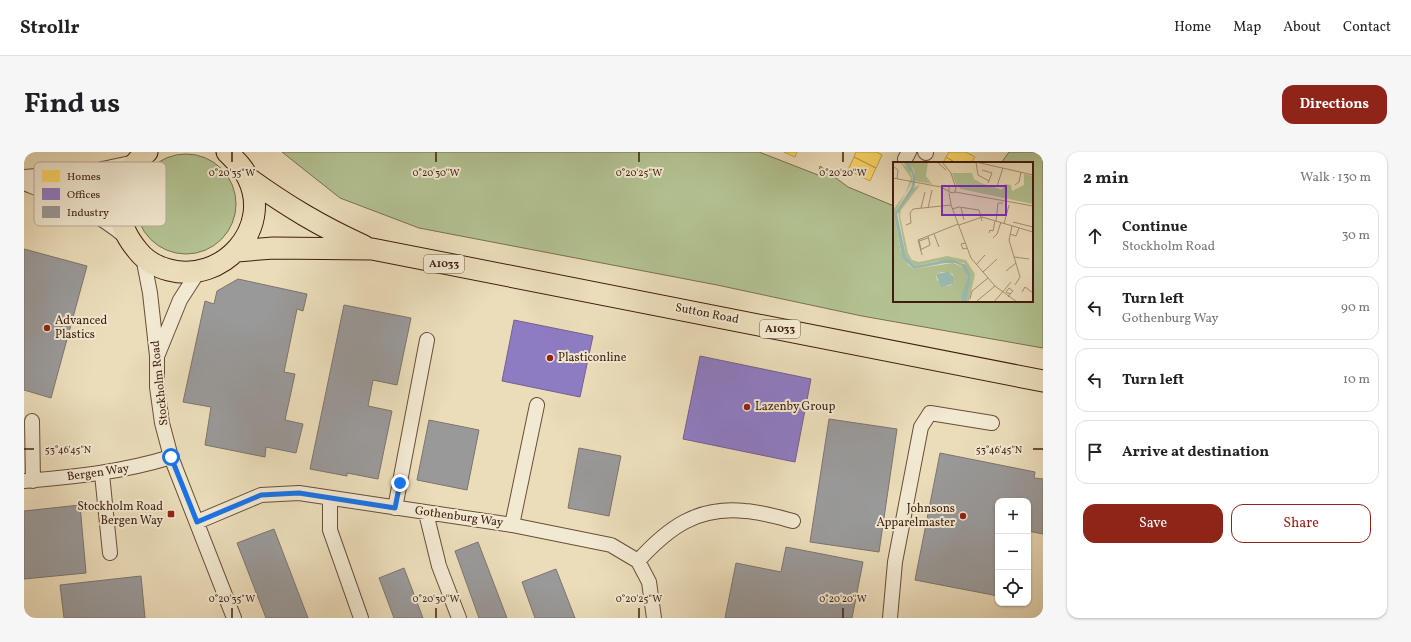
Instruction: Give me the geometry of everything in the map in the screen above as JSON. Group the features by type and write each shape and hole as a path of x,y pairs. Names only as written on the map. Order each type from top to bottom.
{"highway":[{"path":"123,226 128,239 143,257 159,267 178,272 198,272 219,265 237,251 248,235 253,216 254,197 248,178 239,163 227,152"},
{"name":"A1033","path":"248,178 291,208 332,231 372,249"},
{"name":"A1033","path":"237,251 273,248 372,249"},
{"name":"Sutton Road","path":"372,249 1043,381"}],"street":[{"path":"122,162 144,155"},
{"path":"24,177 34,176"},
{"path":"24,184 34,188"},
{"path":"113,226 128,239"},
{"name":"Stockholm Road","path":"143,257 150,293 157,356 157,387 162,423 171,457 234,618"},
{"path":"157,356 180,300 198,272"},
{"path":"395,508 427,340"},
{"path":"512,525 537,405"},
{"path":"890,618 895,562 921,427 930,414 992,423"},
{"path":"29,481 32,421"},
{"name":"Bergen Way","path":"29,481 102,474 139,467 171,457"},
{"path":"102,474 110,553"},
{"name":"Gothenburg Way","path":"197,522 261,495 299,493 512,525 611,545 638,561"},
{"path":"330,498 330,530 361,618"},
{"path":"654,618 649,582 638,561 656,541 671,528 700,514 730,510 745,511 794,521"},
{"path":"426,512 439,566 459,618"}],"green space":[{"path":"282,152 759,152 818,175 820,166 848,187 893,206 893,302 1033,302 1033,162 1002,162 1009,152 1043,152 1043,348 862,316 717,285 419,228 340,198"},
{"path":"186,154 196,155 214,162 228,176 235,194 235,214 228,232 214,246 205,250 186,254 167,250 158,246 144,232 141,226 166,226 166,162 158,162 167,158"}],"building: Homes":[{"path":"784,152 797,152 795,157"},
{"path":"856,152 877,152 882,155 876,168 854,157"},
{"path":"949,152 966,152 975,157 972,162 954,162 946,157"},
{"path":"854,157 876,168 870,181 848,170"},
{"path":"946,157 954,162 944,162"}],"building: Offices":[{"path":"514,320 593,336 580,397 502,381"},
{"path":"700,356 811,379 795,462 683,439"}],"building: Industry":[{"name":"Advanced Plastics","path":"24,249 87,266 51,398 24,390"},
{"path":"238,279 307,294 303,311 297,309 284,372 295,374 285,420 303,424 296,453 266,447 265,457 205,445 211,407 183,402 205,301 214,304 217,291"},
{"path":"344,305 411,318 397,385 373,380 368,406 392,411 378,479 347,473 347,476 310,469"},
{"path":"829,419 897,429 879,552 810,542"},
{"path":"429,420 479,430 467,490 417,480"},
{"path":"579,448 621,456 609,516 568,508"},
{"name":"Johnsons Apparelmaster","path":"940,453 1035,472 1034,478 1043,479 1043,534 1031,532 1031,498 995,498 995,595 915,580"},
{"path":"80,505 86,573 24,579 24,511"},
{"path":"274,529 308,618 266,618 237,543"},
{"path":"478,542 507,618 479,618 455,551"},
{"path":"786,547 863,562 852,618 725,618 736,563 781,572"},
{"path":"404,568 423,618 394,618 379,578"},
{"path":"556,569 575,618 535,618 522,582"},
{"path":"141,576 145,618 64,618 60,585"}],"place":[{"name":"Advanced Plastics","path":"47,328"},
{"name":"Plasticonline","path":"550,358"},
{"name":"Lazenby Group","path":"747,407"},
{"name":"Stockholm Road Bergen Way","path":"171,514"},
{"name":"Johnsons Apparelmaster","path":"963,516"}],"route":[{"path":"171,457 197,522 261,495 299,493 395,508 400,483"}]}
